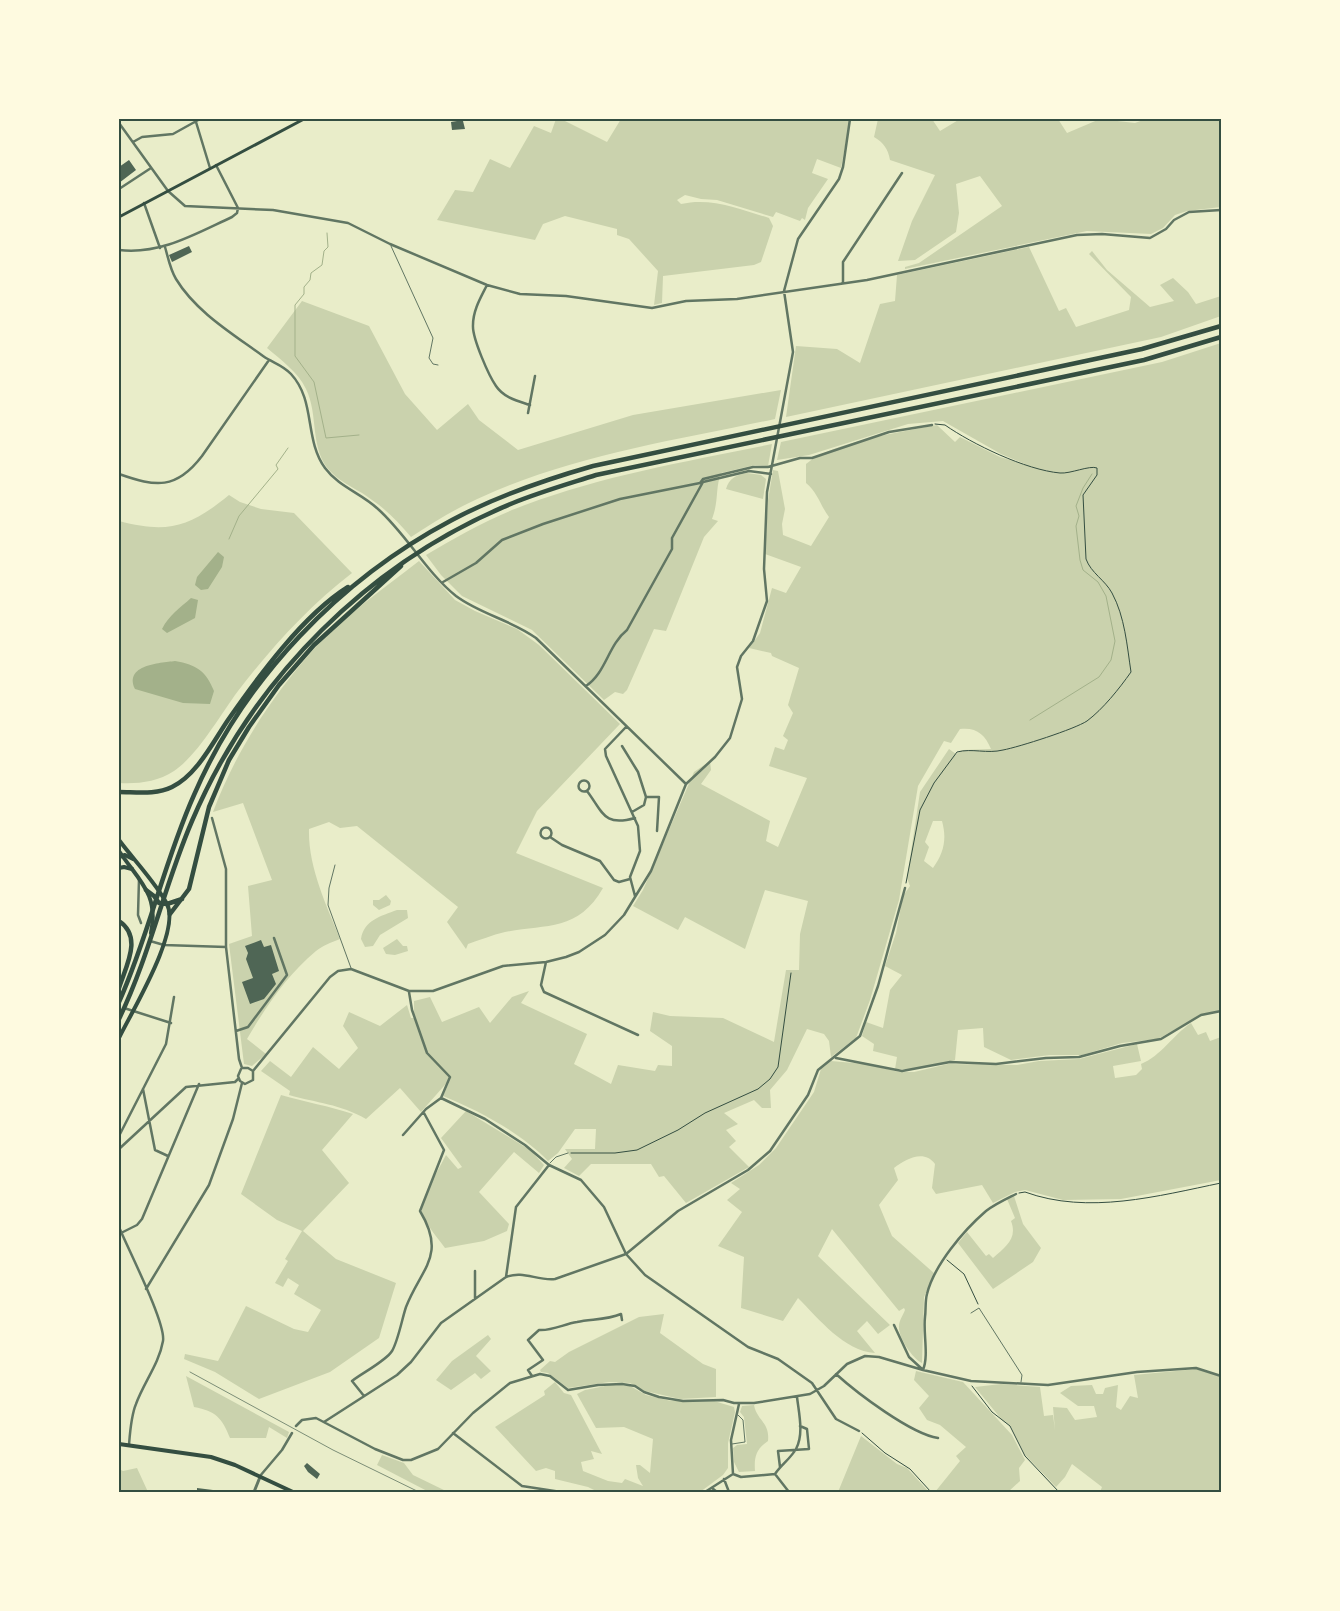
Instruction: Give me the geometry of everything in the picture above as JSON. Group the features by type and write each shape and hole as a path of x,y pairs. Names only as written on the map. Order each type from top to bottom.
{"highway":[{"path":"119,792 161,791 182,780 196,767 260,676 294,636 337,595 431,532 471,510 518,490 593,466 1142,349 1221,326"},
{"path":"119,1017 142,968 186,834 220,764 247,720 303,648 341,610 414,554 469,523 513,502 596,475 1144,360 1221,337"},
{"path":"170,914 184,899 189,889 202,832 217,784 253,721 279,685 314,644 414,554"},
{"path":"119,1002 137,958 179,832 203,774 254,692 304,633 360,581"},
{"path":"146,890 159,903 167,904 184,899"},
{"path":"119,922 128,929 132,943 119,988"}],"main road":[{"path":"119,217 304,119"},
{"path":"119,840 167,904 170,914 169,930 164,945 119,1038"},
{"path":"119,851 120,856 146,890 154,908 149,940 139,971 119,1017"},
{"path":"120,856 133,859"},
{"path":"119,868 126,867 132,870"},
{"path":"119,1444 211,1457 260,1476 293,1492"}],"street":[{"path":"242,1083 251,1082 254,1077 253,1071 330,977 338,971 351,969 409,991 433,991 503,966 546,962 579,952 594,944 624,915 651,870 686,784 715,757 730,738 742,699 737,667 741,656 753,641 767,601 764,569 764,530 772,465 793,352 784,291 798,239 839,179 843,167 850,119"},
{"path":"133,142 149,136 173,134 197,120 210,168"},
{"path":"119,123 168,191 185,206 238,208 318,216 348,223 390,244 487,285 520,294 566,296 652,308 680,302 729,300 867,280 1077,235 1102,234 1150,238 1166,229 1174,220 1189,212 1221,210"},
{"path":"119,250 141,252 165,247 237,213 238,208 216,165"},
{"path":"119,190 151,168"},
{"path":"843,283 843,262 902,173"},
{"path":"144,203 160,248"},
{"path":"165,247 173,272 187,295 202,310 269,360 281,364 300,387 309,412 313,446 327,471 340,484 377,508 437,576 465,602 508,621 531,635 686,784"},
{"path":"487,285 476,308 472,326 475,338 497,387 510,398 530,405"},
{"path":"119,474 147,483 157,484 175,481 191,469 269,360"},
{"path":"528,413 535,376"},
{"path":"443,582 476,563 502,540 543,524 620,499 700,483 703,479 744,469 800,458 812,458 889,432 932,425"},
{"path":"586,686 598,676 619,636 627,630 672,549 672,538 704,482 748,471 771,474"},
{"path":"626,727 609,743 605,749 605,754 635,818 641,837 640,851 630,879 635,897"},
{"path":"622,746 638,772 646,797 644,805 632,812"},
{"path":"587,791 579,789 581,782 586,781 588,784 587,791 603,815 609,820 618,822 635,818"},
{"path":"646,797 659,798 657,831"},
{"path":"212,818 226,869 226,947 242,1068 238,1073 238,1079 242,1083"},
{"path":"550,837 547,839 542,837 542,829 549,829 550,837 562,846 600,861 614,880 619,882 630,879"},
{"path":"139,880 138,915 141,924"},
{"path":"324,1422 397,1375 411,1362 441,1323 506,1277 517,1273 545,1280 555,1279 626,1254 678,1211 748,1170 770,1151 808,1095 818,1070 823,1063 834,1058 860,1036 878,986 905,888"},
{"path":"139,893 146,890"},
{"path":"236,1031 248,1027 287,975 274,938"},
{"path":"149,940 164,945 226,947"},
{"path":"546,962 541,985 544,992 638,1035"},
{"path":"403,1135 426,1109 441,1098 450,1076 427,1053 412,1010 409,991"},
{"path":"119,1136 166,1044 174,997"},
{"path":"122,1007 132,1012 171,1023"},
{"path":"834,1058 860,1061 902,1071 950,1062 996,1064 1046,1058 1079,1057 1120,1046 1161,1039 1201,1015 1221,1010"},
{"path":"242,1068 248,1068 253,1071"},
{"path":"119,1149 181,1091 199,1084 227,1083 238,1079"},
{"path":"146,1289 209,1185 233,1120 242,1083"},
{"path":"121,1233 140,1222 199,1084"},
{"path":"143,1089 151,1118 155,1150 168,1156"},
{"path":"441,1098 485,1120 525,1145 549,1165 581,1180 604,1207 626,1254 645,1274 748,1347 778,1359 812,1383 836,1420 859,1432"},
{"path":"364,1396 352,1381 391,1352 408,1304 423,1277 432,1252 428,1224 420,1211 444,1150 424,1113"},
{"path":"506,1277 516,1207 549,1165"},
{"path":"924,1370 924,1328 927,1294 944,1260 972,1224 988,1210 1016,1194"},
{"path":"119,1227 162,1326 164,1338 157,1361 134,1406 129,1445"},
{"path":"475,1271 475,1299"},
{"path":"530,1376 528,1370 543,1360 528,1340 539,1330 577,1322 613,1318 620,1314 622,1320"},
{"path":"894,1324 909,1357 924,1370"},
{"path":"296,1426 308,1418 316,1418 375,1449 403,1460 425,1455 438,1449 492,1396 510,1383 530,1376 550,1376 571,1391 598,1385 622,1384 635,1386 644,1392 659,1397 683,1401 723,1400 739,1404 797,1397 817,1391 847,1364 865,1356 879,1356 924,1370 971,1381 1048,1385 1137,1372 1187,1368 1196,1368 1221,1376"},
{"path":"836,1374 856,1392 918,1431 938,1438"},
{"path":"705,1492 733,1474 741,1477 775,1474 796,1450 800,1426 797,1397"},
{"path":"733,1474 730,1444 739,1404"},
{"path":"780,1467 778,1451 809,1449 807,1430 800,1426"},
{"path":"254,1492 260,1476 282,1450 292,1433"},
{"path":"453,1433 522,1486 561,1492"},
{"path":"775,1474 789,1492"},
{"path":"724,1479 729,1492"},
{"path":"712,1488 717,1492"}],"lane":[{"path":"390,244 433,338 429,358 433,364 438,365"},
{"path":"335,865 329,888 328,905 351,969"},
{"path":"549,1165 556,1157 568,1153"},
{"path":"972,1312 979,1308 1022,1375 1021,1383"},
{"path":"730,1444 746,1442 742,1417 737,1414"}],"path":[{"path":"905,888 920,810 934,783 957,752 968,749 986,752 1003,750 1086,721 1114,693 1130,672 1127,642 1116,600 1109,588 1088,566 1086,559 1083,494 1097,474 1097,468 1093,466 1069,473 1050,471 996,454 944,425 932,425"},
{"path":"568,1153 615,1154 637,1150 678,1130 705,1113 758,1089 770,1079 778,1067 791,973"},
{"path":"1016,1194 1025,1192 1060,1202 1121,1202 1221,1183"},
{"path":"944,1260 949,1261 964,1274 977,1298 979,1308"},
{"path":"971,1381 992,1412 1010,1426 1025,1456 1059,1492"},
{"path":"859,1432 910,1469 931,1492"}],"shaded area":[{"path":"556,119 561,119 607,142 621,119 850,119 841,168 817,159 812,173 828,179 808,208 805,220 802,218 800,221 776,212 773,217 717,200 685,195 677,200 681,204 703,202 736,208 769,218 773,226 761,262 754,265 663,276 662,303 654,305 658,271 629,239 617,235 617,229 565,216 543,224 535,240 437,220 455,190 473,192 490,159 510,168 534,126 551,133"},
{"path":"878,119 932,119 940,131 960,119 1058,119 1067,133 1100,119 1135,123 1146,119 1221,119 1221,207 1187,211 1175,215 1163,228 1151,234 1087,231 905,269 905,267 919,263 1002,206 980,176 956,184 959,213 956,232 915,260 898,261 912,221 935,175 890,160 885,147 874,137"},
{"path":"1029,247 1059,311 1066,308 1076,327 1129,310 1131,297 1089,254 1092,251 1107,270 1150,307 1174,301 1160,285 1173,278 1188,292 1196,304 1221,296 1221,316 1161,337 786,417 796,346 837,349 860,363 880,304 895,301 897,275"},
{"path":"302,301 369,326 405,394 437,430 468,404 479,420 518,450 633,415 781,390 775,419 627,450 554,470 474,500 411,537 383,508 340,480 324,463 317,443 310,399 306,389 294,372 267,348"},
{"path":"1221,343 1221,1010 1197,1017 1158,1039 1122,1043 1082,1055 1050,1055 1011,1060 984,1047 983,1028 958,1030 955,1060 916,1069 895,1069 897,1057 873,1051 874,1044 862,1036 866,1022 883,1028 890,990 902,975 885,966 896,933 903,896 910,886 907,878 920,792 949,749 956,754 963,750 991,749 986,739 975,730 960,729 951,743 944,741 918,786 899,900 870,1000 856,1038 831,1057 829,1041 824,1034 807,1029 787,1070 770,1090 771,1108 762,1108 754,1100 724,1113 738,1124 726,1130 736,1141 729,1147 749,1167 686,1203 664,1176 659,1177 651,1164 591,1164 579,1176 564,1168 572,1159 565,1149 595,1149 596,1129 575,1129 558,1153 548,1161 513,1132 443,1096 451,1078 421,1112 400,1088 366,1119 338,1107 289,1095 290,1091 261,1071 270,1061 291,1077 313,1047 339,1069 358,1048 343,1026 349,1012 380,1026 407,1005 411,1018 414,1018 414,1001 430,997 442,1022 479,1007 490,1023 512,997 529,991 521,1003 587,1034 574,1064 611,1084 618,1065 655,1071 658,1065 672,1066 672,1046 650,1031 653,1012 670,1016 723,1018 774,1042 786,970 799,970 800,934 808,901 765,890 745,949 685,917 678,930 633,906 643,890 694,772 710,761 711,770 701,784 770,821 766,841 778,847 807,778 769,766 775,747 784,750 788,740 783,736 793,713 788,705 799,668 772,656 771,653 749,648 760,633 772,588 786,593 801,567 765,554 768,500 773,470 778,471 785,509 782,524 783,535 811,546 829,517 806,483 806,464 818,456 833,450 868,439 937,425 955,442 960,437 1000,457 1027,465 1001,454 943,421 908,424 809,455 777,460 781,442 1162,362","holes":["933,821 942,821 944,846 933,868 924,861 929,847 925,842"]},
{"path":"772,444 768,466 755,465 721,473 712,519 718,521 704,537 666,631 654,629 627,690 623,694 615,692 604,700 532,630 462,596 441,575 426,555 462,534 499,516 555,494 616,477"},
{"path":"747,473 761,475 766,479 763,499 726,489 729,482 734,478"},
{"path":"229,495 240,502 261,509 294,513 352,573 320,600 277,643 238,691 200,745 183,764 168,775 154,780 140,783 119,783 119,521 151,527 178,525 202,514"},
{"path":"218,552 224,557 222,567 208,589 201,590 195,585 197,577"},
{"path":"419,561 455,600 517,629 539,645 620,724 537,811 516,853 603,888 583,912 572,919 560,924 500,933 468,944 466,949 447,922 458,907 357,826 340,828 329,822 309,829 311,857 324,899 340,939 324,946 305,960 277,992 247,1039 266,1054 252,1066 244,1064 229,944 252,936 248,886 272,880 243,803 213,812 243,747 282,687 313,650 338,626 364,603"},
{"path":"191,598 198,600 195,618 167,633 162,629 171,616"},
{"path":"175,661 195,667 208,678 214,691 210,704 183,703 135,689 134,675 139,670 152,664"},
{"path":"386,895 391,901 390,905 379,910 373,905 373,900 379,900"},
{"path":"397,910 407,910 408,918 380,935 373,946 365,947 361,939 369,923"},
{"path":"397,939 403,946 407,946 408,951 395,955 386,954 383,948"},
{"path":"1191,1023 1198,1035 1206,1032 1210,1041 1221,1037 1221,1180 1121,1199 1063,1200 1025,1190 1015,1192 993,1203 982,1185 936,1194 932,1188 935,1164 926,1157 915,1157 904,1161 894,1168 898,1180 879,1205 892,1236 935,1274 924,1297 922,1363 910,1352 899,1331 904,1308 899,1311 832,1229 818,1256 890,1325 878,1334 867,1321 857,1331 875,1353 853,1347 833,1333 798,1298 783,1321 741,1308 744,1257 718,1246 742,1212 727,1200 740,1189 731,1183 759,1165 776,1148 814,1092 821,1069 831,1061 866,1064 899,1072 914,1072 948,1064 1017,1065 1039,1061 1079,1059 1137,1044 1141,1061 1113,1066 1115,1078 1136,1075 1142,1069 1141,1064 1155,1056"},
{"path":"281,1095 353,1114 322,1150 349,1183 303,1231 336,1259 396,1283 379,1338 330,1372 259,1399 215,1372 184,1359 185,1354 218,1361 246,1306 294,1329 308,1332 321,1310 294,1294 299,1285 288,1278 283,1287 275,1283 288,1261 285,1259 302,1231 277,1220 241,1194"},
{"path":"466,1111 530,1150 544,1165 539,1173 514,1152 479,1192 509,1224 507,1231 484,1241 445,1248 426,1222 422,1207 427,1192 446,1155 458,1169 462,1167 441,1138"},
{"path":"1014,1196 1023,1224 1041,1248 1033,1262 993,1289 958,1243 967,1232 986,1256 989,1254 993,1258 1012,1238 1013,1227 1011,1221 1015,1218 1007,1199"},
{"path":"664,1314 660,1333 703,1364 716,1369 716,1397 680,1399 645,1391 630,1383 609,1382 568,1388 548,1373 541,1372 540,1370 550,1361 555,1362 569,1352 639,1317"},
{"path":"488,1335 491,1339 476,1356 491,1371 481,1379 475,1373 451,1390 436,1380 452,1361"},
{"path":"1197,1369 1221,1377 1221,1492 1100,1492 1102,1487 1072,1464 1065,1477 1056,1487 1025,1455 1011,1427 1002,1420 975,1387 1001,1384 1040,1387 1044,1416 1053,1415 1055,1430 1053,1407 1067,1408 1075,1420 1097,1417 1094,1406 1078,1406 1060,1393 1071,1386 1092,1385 1096,1394 1103,1394 1105,1388 1118,1385 1116,1407 1121,1410 1130,1396 1138,1398 1134,1375"},
{"path":"916,1371 963,1382 1012,1435 1025,1460 1019,1468 1020,1481 1008,1492 935,1492 960,1461 956,1456 966,1447 940,1425 927,1420 919,1408 929,1396 914,1380"},
{"path":"186,1376 289,1432 287,1438 269,1427 266,1438 230,1438 217,1416 194,1407"},
{"path":"555,1382 564,1393 571,1395 602,1454 591,1451 594,1459 581,1462 583,1471 608,1481 622,1483 625,1479 643,1486 638,1478 636,1465 640,1465 650,1473 653,1439 624,1427 596,1428 577,1394 585,1390 610,1385 630,1386 646,1395 671,1401 714,1401 734,1407 735,1412 728,1443 728,1468 723,1475 700,1492 598,1492 588,1487 555,1479 555,1471 546,1468 536,1471 495,1427 545,1395 544,1391"},
{"path":"754,1405 767,1430 768,1441 757,1454 755,1471 739,1472 734,1462 733,1448 737,1445 747,1444 744,1417 740,1412 742,1406"},
{"path":"861,1436 897,1464 907,1468 929,1492 838,1492"},
{"path":"382,1455 404,1463 413,1475 448,1492 429,1492 377,1465"},
{"path":"137,1468 148,1492 119,1492 119,1469 123,1471"}],"building":[{"path":"463,121 465,129 452,130 451,122"},
{"path":"129,160 136,170 119,183 119,167"},
{"path":"189,246 192,252 172,262 169,255"},
{"path":"261,940 264,947 271,945 279,971 272,974 276,984 264,999 250,1004 242,982 253,978 246,959 248,953 245,946"},
{"path":"307,1463 320,1474 317,1479 304,1466"},
{"path":"197,1488 221,1491 221,1492 197,1492"}],"waterway":[{"path":"327,233 328,247 324,251 322,265 311,273 310,280 304,287 304,294 295,305 295,356 314,382 326,438 359,435"},
{"path":"229,539 239,516 278,469 276,465 288,448"},
{"path":"1030,720 1099,677 1111,660 1115,641 1106,596 1098,582 1083,570 1076,526 1079,516 1076,506 1083,488 1092,474"}],"railway":[{"path":"190,1372 333,1450 419,1492"}]}
